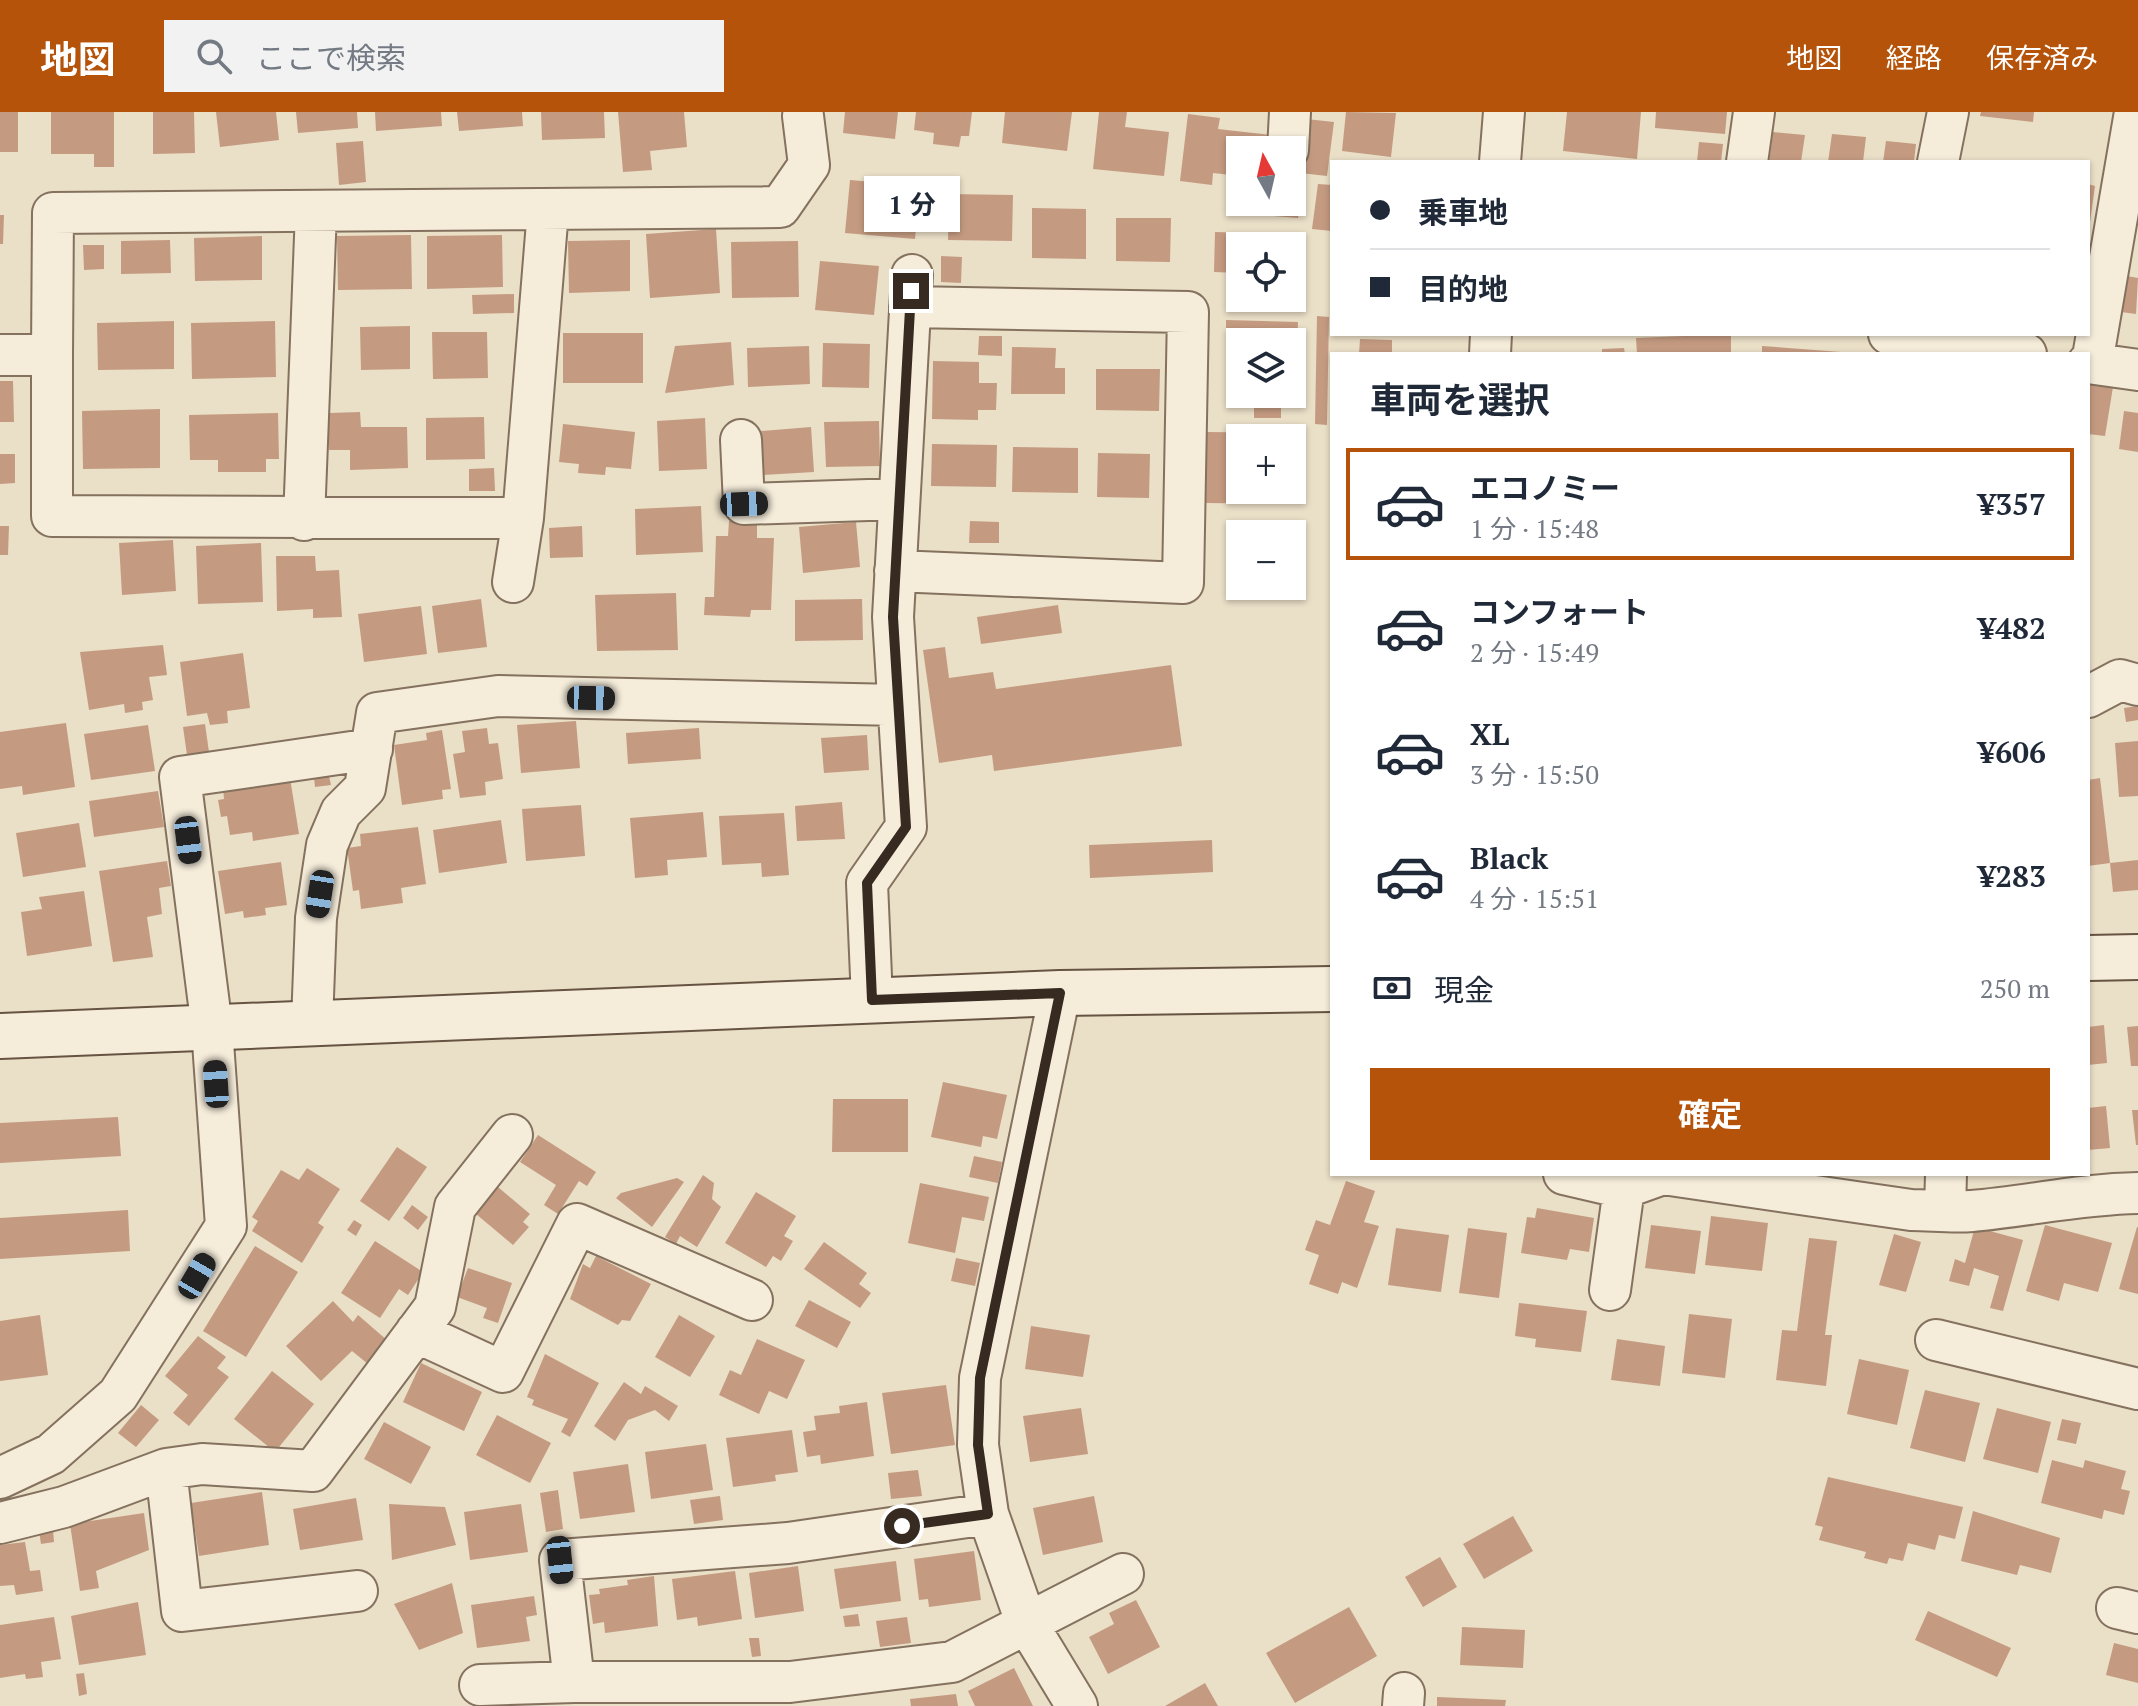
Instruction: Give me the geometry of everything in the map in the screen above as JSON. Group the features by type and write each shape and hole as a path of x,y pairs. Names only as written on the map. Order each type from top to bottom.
{"street":[{"path":"1289,136 1290,112"},
{"path":"1500,160 1504,112"},
{"path":"1747,160 1754,112"},
{"path":"1938,160 1948,112"},
{"path":"2135,112 2090,363 2138,370"},
{"path":"523,518 304,520 52,516 53,213 780,207 809,165 803,116"},
{"path":"513,582 523,518 548,210"},
{"path":"304,520 316,211"},
{"path":"872,1000 867,883 906,827 893,617 895,571 911,291 1188,312 1183,583 895,571"},
{"path":"1908,336 2013,352"},
{"path":"0,355 52,355"},
{"path":"741,440 744,504 899,499"},
{"path":"2090,696 2120,680 2138,685"},
{"path":"312,1023 316,918 327,845 341,812 365,788 377,713 498,696 898,705"},
{"path":"0,1478 51,1454 118,1395 226,1226 212,1028 180,777 372,749"},
{"path":"2090,958 2138,957"},
{"path":"0,1036 1060,993 1330,989"},
{"path":"1060,993 980,1378 978,1445 988,1514 1026,1622 1077,1706"},
{"path":"0,1523 64,1507 166,1469 202,1464 313,1471 435,1307 455,1207 512,1135"},
{"path":"1573,1176 1624,1188 1657,1176"},
{"path":"1677,1176 1911,1210 1945,1192 1969,1212 2109,1193 2138,1193"},
{"path":"1610,1290 1624,1188"},
{"path":"416,1332 503,1372 577,1224 752,1300"},
{"path":"1936,1340 2138,1389"},
{"path":"166,1469 182,1611 357,1591"},
{"path":"574,1682 560,1560 788,1543 988,1514"},
{"path":"480,1685 790,1682 952,1662 1123,1574"}],"building":[{"path":"0,112 18,112 18,152 0,152"},
{"path":"51,112 114,112 114,167 94,167 94,154 51,154"},
{"path":"153,112 194,112 195,153 153,154"},
{"path":"216,112 276,112 279,140 220,147"},
{"path":"296,112 357,112 358,128 298,133"},
{"path":"375,112 441,112 442,126 376,131"},
{"path":"457,112 522,112 523,126 459,131"},
{"path":"541,112 604,112 605,138 542,140"},
{"path":"618,112 684,112 687,147 650,151 652,170 623,172"},
{"path":"845,112 898,112 895,139 843,133"},
{"path":"916,112 972,112 969,136 961,136 959,147 933,144 934,133 914,130"},
{"path":"1005,112 1072,112 1067,151 1002,143"},
{"path":"1099,112 1127,112 1125,127 1169,132 1164,176 1093,169"},
{"path":"1346,112 1396,113 1391,157 1342,151"},
{"path":"1567,112 1641,112 1637,159 1563,151"},
{"path":"1656,112 1727,112 1725,134 1655,128"},
{"path":"1981,112 2034,112 2033,122 1980,116"},
{"path":"1188,114 1220,118 1218,129 1271,135 1226,136 1226,174 1213,173 1212,185 1180,181"},
{"path":"1306,119 1334,122 1327,176 1306,174"},
{"path":"1773,132 1805,135 1801,160 1769,160"},
{"path":"1832,134 1866,137 1863,160 1828,160"},
{"path":"363,141 366,182 339,185 336,143"},
{"path":"1886,141 1916,144 1914,160 1883,160"},
{"path":"1699,142 1723,144 1721,160 1697,160"},
{"path":"850,180 920,186 915,239 845,233"},
{"path":"1318,184 1330,185 1330,231 1312,229"},
{"path":"2090,185 2095,186 2090,222"},
{"path":"949,194 1013,195 1012,241 948,240"},
{"path":"1032,208 1086,209 1086,259 1032,258"},
{"path":"0,215 4,215 3,244 0,244"},
{"path":"1116,218 1171,218 1170,262 1116,261"},
{"path":"716,229 720,293 650,298 646,234"},
{"path":"1215,232 1226,232 1226,272 1214,272"},
{"path":"411,235 412,289 338,290 337,236"},
{"path":"502,235 503,287 427,289 427,236"},
{"path":"262,236 262,280 195,281 194,238"},
{"path":"170,240 171,273 121,274 121,241"},
{"path":"630,240 630,291 569,293 568,241"},
{"path":"798,241 799,297 732,298 731,242"},
{"path":"83,245 104,245 104,269 84,270"},
{"path":"941,256 962,257 961,283 941,282"},
{"path":"820,261 879,266 874,315 815,310"},
{"path":"2127,276 2138,278 2136,314 2121,312"},
{"path":"514,294 514,313 473,314 472,295"},
{"path":"1317,316 1329,317 1327,425 1315,424"},
{"path":"1226,320 1298,322 1298,328 1226,328"},
{"path":"174,321 174,369 98,370 97,323"},
{"path":"275,321 276,377 192,379 191,323"},
{"path":"410,326 410,369 361,370 360,327"},
{"path":"432,332 487,332 488,378 433,379"},
{"path":"563,333 643,333 643,383 563,383"},
{"path":"979,336 1002,336 1002,356 978,355"},
{"path":"1731,336 1731,352 1637,352 1636,338"},
{"path":"1360,339 1392,340 1392,352 1359,352"},
{"path":"731,342 734,385 665,393 675,346"},
{"path":"823,343 870,344 869,388 822,387"},
{"path":"809,346 810,384 748,387 747,348"},
{"path":"1762,346 1841,352 1762,352"},
{"path":"1012,347 1056,348 1055,368 1065,368 1065,394 1011,394"},
{"path":"1624,348 1625,352 1602,352 1602,349"},
{"path":"933,361 979,362 979,383 997,383 996,410 978,410 978,420 932,419"},
{"path":"1096,369 1160,369 1159,411 1096,410"},
{"path":"0,381 13,381 14,422 0,422"},
{"path":"2090,384 2113,387 2105,436 2090,434"},
{"path":"1254,408 1281,408 1281,418 1254,418"},
{"path":"160,409 160,468 83,469 82,411"},
{"path":"2124,411 2138,413 2138,452 2119,449"},
{"path":"360,412 361,427 407,427 408,468 350,470 350,450 329,450 329,413"},
{"path":"278,413 279,459 266,459 266,472 218,472 218,460 190,460 189,415"},
{"path":"484,417 485,459 426,460 426,418"},
{"path":"705,418 707,469 659,471 657,421"},
{"path":"879,421 880,466 826,467 824,422"},
{"path":"563,424 635,432 631,469 606,467 605,475 578,473 579,464 559,462"},
{"path":"811,427 814,472 763,475 761,431"},
{"path":"1207,432 1226,432 1226,503 1206,503"},
{"path":"932,444 997,445 996,487 931,486"},
{"path":"1013,447 1078,448 1078,493 1012,492"},
{"path":"1098,453 1150,454 1149,498 1097,497"},
{"path":"0,454 15,454 15,483 0,484"},
{"path":"494,468 495,491 469,491 469,469"},
{"path":"701,506 703,552 636,555 635,509"},
{"path":"729,521 757,522 757,538 774,538 771,610 751,610 750,617 704,615 705,597 714,597 716,536 728,536"},
{"path":"970,521 999,522 999,543 969,543"},
{"path":"856,522 860,567 803,573 799,527"},
{"path":"0,526 9,526 8,555 0,555"},
{"path":"582,526 583,557 550,558 549,528"},
{"path":"173,540 176,591 122,595 119,543"},
{"path":"261,543 263,602 198,604 196,546"},
{"path":"276,556 315,556 316,571 339,570 342,617 313,618 313,609 277,611"},
{"path":"676,593 678,650 597,651 595,595"},
{"path":"481,599 487,647 438,653 432,606"},
{"path":"862,599 863,640 795,641 795,600"},
{"path":"1058,605 1062,633 981,644 977,617"},
{"path":"421,606 427,654 364,662 358,614"},
{"path":"163,645 167,675 149,677 153,700 142,702 143,710 125,713 124,704 89,710 80,652"},
{"path":"945,647 949,678 993,672 996,689 1171,665 1182,746 994,771 992,755 939,763 923,650"},
{"path":"243,653 250,708 227,711 228,723 210,725 207,713 187,716 180,662"},
{"path":"2138,706 2138,720 2126,722 2124,708"},
{"path":"576,721 580,768 521,773 517,725"},
{"path":"66,723 75,787 23,795 22,786 0,789 0,732"},
{"path":"205,724 209,752 187,755 183,727"},
{"path":"148,725 155,771 91,780 84,734"},
{"path":"487,728 489,744 498,743 503,779 485,782 486,795 460,798 453,754 465,752 462,731"},
{"path":"699,728 701,759 628,764 626,733"},
{"path":"442,730 451,789 442,790 443,799 402,805 394,745 427,740 426,733"},
{"path":"867,735 869,770 824,773 821,738"},
{"path":"2138,741 2138,796 2119,797 2115,743"},
{"path":"329,776 331,785 315,787 314,778"},
{"path":"290,778 299,834 253,841 252,832 230,835 227,816 221,817 218,800 224,799 223,788"},
{"path":"2100,778 2110,863 2090,866 2090,780"},
{"path":"158,791 164,827 94,837 89,801"},
{"path":"842,802 845,839 797,841 795,806"},
{"path":"581,805 585,856 526,861 522,809"},
{"path":"703,812 707,857 667,860 668,875 635,878 630,818"},
{"path":"784,813 789,875 762,877 761,863 722,865 719,816"},
{"path":"501,820 507,863 439,873 433,830"},
{"path":"79,823 86,867 23,877 16,833"},
{"path":"418,827 426,884 401,888 403,903 361,909 359,890 353,891 347,848 361,846 360,834"},
{"path":"1212,840 1213,872 1090,878 1089,845"},
{"path":"2138,860 2138,890 2113,892 2110,863"},
{"path":"167,861 171,886 159,888 162,914 147,917 153,957 113,962 99,871"},
{"path":"281,862 287,905 265,908 266,915 244,918 243,911 225,914 218,871"},
{"path":"84,891 92,946 27,956 21,912 42,909 39,897"},
{"path":"2104,1025 2107,1063 2090,1065 2090,1027"},
{"path":"2138,1026 2138,1066 2131,1066 2127,1027"},
{"path":"943,1082 1007,1095 997,1139 983,1136 981,1147 931,1137"},
{"path":"833,1099 908,1099 908,1152 832,1152"},
{"path":"2106,1106 2110,1148 2090,1150 2090,1108"},
{"path":"2132,1110 2138,1110 2138,1145 2136,1145"},
{"path":"118,1117 121,1156 0,1163 0,1123"},
{"path":"538,1135 596,1172 587,1186 579,1181 558,1214 544,1205 556,1185 520,1162"},
{"path":"397,1147 427,1167 389,1221 360,1201"},
{"path":"974,1156 1002,1162 998,1183 969,1177"},
{"path":"307,1168 340,1189 318,1223 324,1227 302,1263 252,1231 258,1221 252,1217 281,1170 299,1180"},
{"path":"703,1175 714,1183 712,1199 721,1207 697,1247 680,1236 676,1244 665,1237"},
{"path":"677,1178 684,1182 652,1227 616,1198 621,1193"},
{"path":"1346,1181 1375,1191 1364,1222 1379,1226 1357,1288 1342,1282 1338,1294 1309,1284 1319,1255 1305,1250 1316,1220 1330,1225"},
{"path":"920,1183 989,1197 984,1221 962,1217 955,1253 908,1243"},
{"path":"498,1187 530,1214 523,1222 529,1227 513,1245 476,1214"},
{"path":"756,1192 796,1216 784,1236 793,1241 781,1261 773,1256 766,1267 725,1243"},
{"path":"412,1205 428,1217 418,1230 403,1218"},
{"path":"1537,1208 1594,1218 1589,1252 1570,1249 1567,1260 1521,1253 1527,1217 1535,1218"},
{"path":"128,1210 130,1251 0,1259 0,1218"},
{"path":"1711,1216 1768,1223 1762,1271 1705,1265"},
{"path":"354,1220 362,1225 356,1236 347,1230"},
{"path":"1651,1225 1701,1231 1695,1274 1645,1268"},
{"path":"2045,1225 2112,1243 2098,1292 2064,1283 2059,1301 2026,1291"},
{"path":"1975,1227 2023,1240 2003,1311 1990,1308 1999,1276 1974,1268 1969,1286 1949,1281 1955,1259 1965,1263"},
{"path":"2138,1227 2138,1294 2119,1289"},
{"path":"1396,1228 1449,1235 1441,1292 1388,1285"},
{"path":"1468,1228 1507,1233 1499,1298 1459,1293"},
{"path":"1894,1234 1921,1242 1906,1292 1879,1285"},
{"path":"1809,1238 1837,1241 1825,1335 1832,1335 1826,1386 1776,1380 1782,1330 1797,1331"},
{"path":"375,1241 423,1272 408,1295 399,1289 380,1318 341,1293"},
{"path":"824,1242 867,1273 859,1284 871,1293 860,1308 804,1269"},
{"path":"255,1246 298,1272 246,1357 203,1331"},
{"path":"596,1256 651,1284 630,1321 622,1320 618,1325 570,1299 583,1264 590,1268"},
{"path":"956,1258 980,1263 975,1286 951,1281"},
{"path":"468,1268 512,1283 498,1323 483,1318 487,1308 457,1297"},
{"path":"809,1300 851,1322 837,1348 795,1326"},
{"path":"333,1301 353,1322 358,1315 388,1341 368,1364 352,1351 321,1381 286,1346"},
{"path":"1519,1303 1587,1311 1581,1352 1535,1347 1536,1339 1515,1336"},
{"path":"1689,1314 1732,1319 1725,1378 1682,1373"},
{"path":"40,1315 48,1375 0,1381 0,1321"},
{"path":"679,1315 715,1336 690,1377 655,1357"},
{"path":"1031,1326 1090,1335 1083,1377 1025,1369"},
{"path":"198,1336 226,1357 217,1368 229,1377 189,1426 173,1413 188,1395 165,1376"},
{"path":"757,1339 805,1360 787,1399 769,1391 759,1414 719,1395 730,1370 741,1375"},
{"path":"1617,1339 1665,1346 1660,1386 1611,1380"},
{"path":"545,1354 599,1383 570,1437 561,1432 568,1419 532,1405 534,1400 527,1397"},
{"path":"1859,1359 1909,1370 1897,1425 1847,1414"},
{"path":"421,1363 482,1392 464,1431 403,1402"},
{"path":"272,1371 314,1404 275,1452 234,1419"},
{"path":"624,1382 641,1394 645,1386 678,1406 669,1421 655,1410 628,1420 615,1441 594,1426"},
{"path":"946,1385 955,1445 891,1454 882,1393"},
{"path":"1925,1390 1980,1403 1965,1462 1910,1448"},
{"path":"867,1402 874,1456 821,1464 820,1455 807,1457 803,1432 816,1430 814,1416 840,1413 839,1406"},
{"path":"141,1405 159,1420 136,1447 118,1433"},
{"path":"1081,1408 1088,1454 1030,1462 1023,1416"},
{"path":"1997,1408 2051,1422 2038,1473 1983,1459"},
{"path":"497,1415 551,1443 530,1483 476,1455"},
{"path":"2062,1419 2081,1423 2076,1444 2057,1440"},
{"path":"384,1422 431,1447 411,1484 364,1459"},
{"path":"792,1430 798,1472 775,1475 776,1481 733,1487 726,1438"},
{"path":"706,1444 713,1490 651,1499 645,1452"},
{"path":"2052,1460 2083,1468 2085,1460 2126,1471 2121,1489 2130,1491 2124,1515 2104,1510 2102,1519 2041,1503"},
{"path":"628,1464 635,1512 580,1519 573,1472"},
{"path":"918,1470 922,1496 891,1499 888,1473"},
{"path":"1828,1477 1963,1507 1955,1539 1939,1535 1935,1550 1908,1543 1903,1561 1889,1558 1887,1564 1864,1558 1866,1552 1819,1540 1823,1527 1815,1525"},
{"path":"558,1490 563,1529 546,1532 540,1493"},
{"path":"262,1492 269,1545 199,1556 191,1503"},
{"path":"720,1496 723,1520 694,1524 690,1500"},
{"path":"1094,1496 1103,1542 1043,1555 1033,1508"},
{"path":"356,1498 363,1540 300,1550 293,1509"},
{"path":"389,1504 445,1507 456,1545 392,1560"},
{"path":"521,1504 528,1552 470,1560 464,1512"},
{"path":"1973,1511 2060,1538 2051,1573 2020,1565 2017,1575 1961,1561"},
{"path":"144,1513 149,1550 96,1571 99,1588 80,1591 70,1524"},
{"path":"1513,1516 1533,1551 1484,1579 1463,1544"},
{"path":"53,1529 54,1542 41,1544 39,1531"},
{"path":"25,1542 30,1571 40,1570 43,1591 16,1595 14,1585 0,1586 0,1545"},
{"path":"974,1551 981,1600 929,1607 928,1599 919,1600 914,1559"},
{"path":"1440,1557 1457,1587 1423,1607 1405,1577"},
{"path":"896,1561 901,1601 840,1609 834,1569"},
{"path":"798,1566 804,1611 755,1618 749,1573"},
{"path":"735,1571 742,1619 698,1626 697,1617 677,1620 672,1579"},
{"path":"654,1576 658,1626 605,1633 604,1622 593,1624 589,1595 600,1594 599,1589 628,1585 627,1580"},
{"path":"452,1583 463,1633 419,1650 394,1604"},
{"path":"534,1596 537,1615 526,1617 530,1641 477,1648 471,1605"},
{"path":"1136,1600 1160,1647 1108,1674 1089,1637 1114,1624 1109,1613"},
{"path":"138,1602 146,1655 79,1665 71,1616"},
{"path":"1349,1607 1377,1656 1295,1703 1266,1653"},
{"path":"1928,1611 2011,1648 1997,1677 1915,1640"},
{"path":"858,1614 860,1626 845,1627 843,1616"},
{"path":"54,1617 61,1659 41,1662 43,1677 26,1679 25,1674 0,1678 0,1625"},
{"path":"907,1617 911,1643 880,1647 876,1621"},
{"path":"1462,1627 1525,1630 1523,1668 1460,1665"},
{"path":"749,1638 759,1638 761,1656 752,1657"},
{"path":"2114,1643 2138,1649 2138,1683 2106,1675"},
{"path":"1014,1668 1033,1706 975,1706 968,1691"},
{"path":"84,1673 87,1694 79,1696 76,1674"},
{"path":"1205,1683 1218,1706 1165,1706"},
{"path":"956,1694 958,1706 911,1706 910,1699"},
{"path":"1437,1697 1506,1700 1505,1706 1437,1706"}],"route":[{"path":"902,1526 988,1514 978,1445 980,1378 1060,993 872,1000 867,883 906,827 893,617 911,291"}]}
